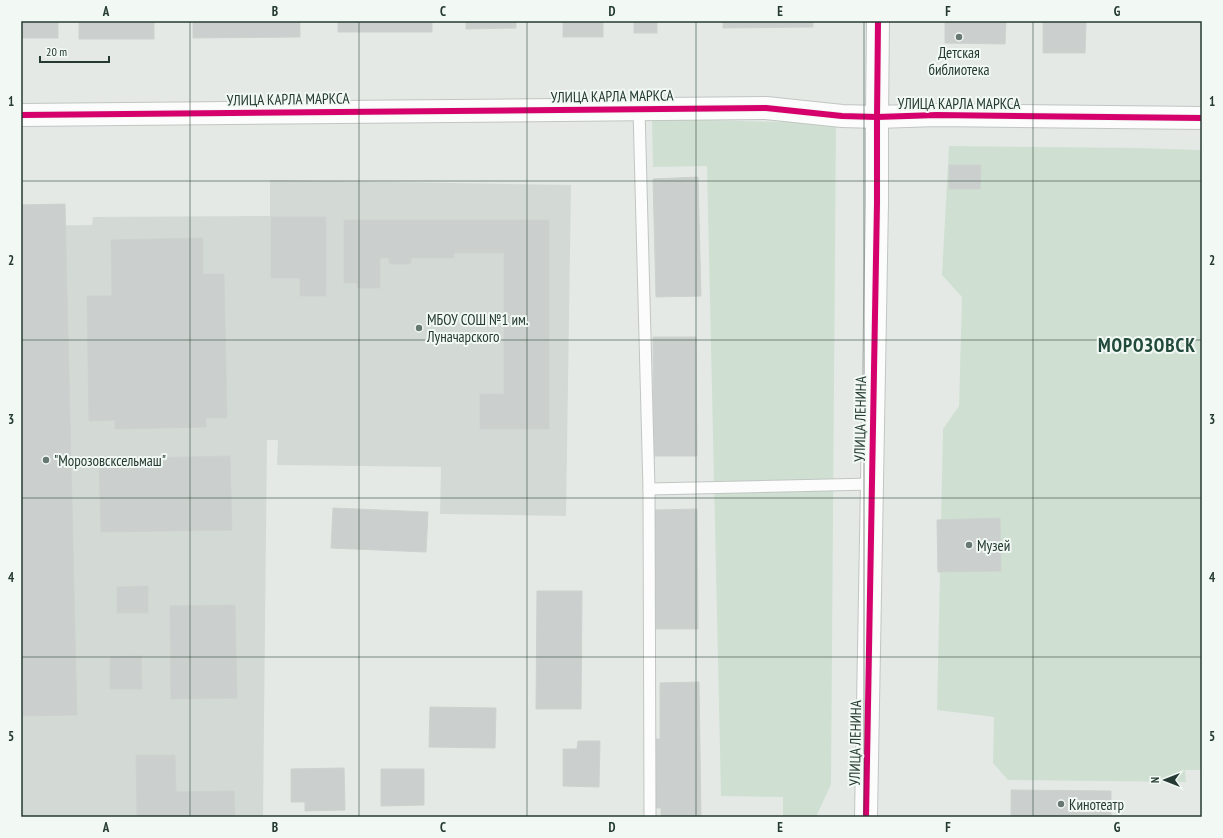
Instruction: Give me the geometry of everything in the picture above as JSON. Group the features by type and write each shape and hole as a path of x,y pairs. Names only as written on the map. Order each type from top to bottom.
{"street":[{"name":"УЛИЦА ЛЕНИНА","path":"866,817 877,203 876,117 878,21"},
{"name":"УЛИЦА КАРЛА МАРКСА","path":"21,115 766,108 842,116 876,117 945,115 1202,118"}],"lane":[{"path":"639,109 649,489 650,817"},
{"path":"649,489 872,484"}],"shaded area":[{"path":"270,180 571,185 566,516 440,514 441,467 277,465 278,440 267,440 263,817 21,817 21,226 92,225 93,217 270,216"}],"green space":[{"path":"652,119 836,123 831,784 816,817 783,817 783,797 721,796 707,166 653,167"},
{"path":"949,146 1202,150 1202,770 1185,770 1186,782 1008,780 993,763 994,717 937,710 943,429 959,406 962,297 942,275"}],"building":[{"path":"21,21 58,21 58,38 21,38"},
{"path":"79,21 154,21 154,39 79,39"},
{"path":"193,21 300,21 300,37 193,38"},
{"path":"338,21 432,21 432,32 338,32"},
{"path":"466,21 516,21 516,28 466,29"},
{"path":"563,21 603,21 603,37 563,37"},
{"path":"634,21 657,21 657,33 634,33"},
{"path":"723,21 813,21 813,27 723,28"},
{"name":"Детская библиотека","path":"945,21 1006,21 1005,44 945,43"},
{"path":"1043,21 1086,21 1085,53 1043,53"},
{"path":"949,165 981,165 980,189 949,189"},
{"path":"698,177 701,296 656,297 653,179"},
{"name":"\"Морозовсксельмаш\"","path":"65,204 77,715 21,716 21,205"},
{"path":"271,217 326,217 326,296 300,296 300,278 271,278"},
{"path":"344,220 549,220 549,429 480,429 480,394 504,394 504,253 454,253 454,258 411,258 411,264 389,264 389,258 380,258 380,288 357,288 357,283 344,283"},
{"path":"203,238 203,274 224,274 227,418 206,418 206,427 115,429 115,420 89,421 87,296 112,296 111,240"},
{"path":"653,337 696,337 697,456 654,456"},
{"path":"230,456 232,530 101,532 99,459"},
{"path":"333,508 428,512 426,552 331,548"},
{"path":"697,509 698,629 655,629 655,510"},
{"name":"Музей","path":"1000,518 1001,571 938,572 937,520"},
{"path":"148,586 148,613 117,613 117,587"},
{"path":"537,591 582,591 581,709 536,709"},
{"path":"235,605 237,698 171,699 170,606"},
{"path":"141,656 142,689 110,689 110,657"},
{"path":"699,682 701,817 661,817 661,808 652,808 651,739 660,739 660,683"},
{"path":"430,707 496,708 495,748 429,747"},
{"path":"578,741 600,741 599,787 563,786 563,749 577,749"},
{"path":"136,755 175,755 176,792 234,791 235,817 137,817"},
{"path":"344,768 345,810 305,811 305,802 291,802 291,769"},
{"path":"381,769 424,769 424,805 381,806"},
{"name":"Кинотеатр","path":"1011,790 1111,791 1111,817 1011,817"}],"cycle path":[{"path":"866,817 877,203 878,21"},
{"path":"21,115 766,108 842,116 877,117 937,115 1202,118"}],"place":[{"name":"Детская библиотека","path":"959,37"},
{"name":"МБОУ СОШ №1 им. Луначарского","path":"419,328"},
{"name":"\"Морозовсксельмаш\"","path":"46,460"},
{"name":"Музей","path":"969,545"},
{"name":"Кинотеатр","path":"1061,804"}],"district":[{"name":"МОРОЗОВСК","path":"1147,345"}]}
